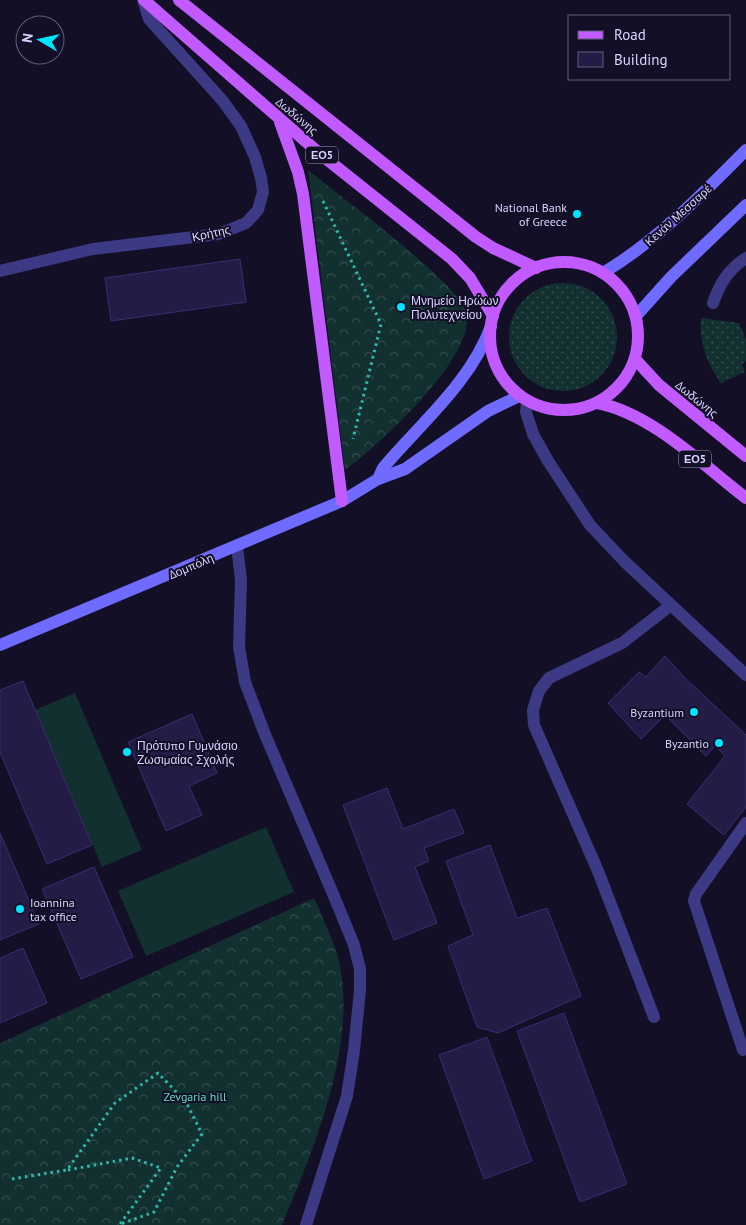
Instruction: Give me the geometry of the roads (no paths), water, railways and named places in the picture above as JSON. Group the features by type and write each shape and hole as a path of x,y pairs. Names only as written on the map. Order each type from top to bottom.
{"main road":[{"name":"Δωδώνης","path":"144,0 280,119 452,259 470,278 492,321"},
{"name":"Δωδώνης","path":"179,0 476,236 493,248 536,268"},
{"path":"280,119 298,172 304,202 342,501"},
{"name":"Κενάν Μεσσαρέ","path":"603,273 643,247 670,225 746,150"},
{"path":"636,316 671,276 746,204"},
{"name":"Δωδώνης","path":"552,263 580,263 603,273 626,294 636,316 638,344 635,359 624,381 612,393 597,403 565,411 546,409 523,398 501,375 494,362 490,341 492,321 507,289 516,280 536,268 552,263"},
{"path":"378,479 383,468 468,370 484,345 492,321"},
{"name":"Δωδώνης","path":"635,359 659,385 746,456"},
{"path":"378,479 405,469 488,411 523,398"},
{"name":"Δωδώνης","path":"597,403 616,407 644,420 746,498"},
{"name":"Δομπόλη","path":"0,645 342,501 378,479"}],"street":[{"name":"Κρήτης","path":"0,271 93,249 219,234 246,223 258,210 263,192 261,178 255,157 241,126 222,100 149,19 144,0"},
{"path":"713,303 723,278 732,268 746,258"},
{"path":"523,398 533,434 548,461 590,525 624,562 746,675"},
{"path":"237,546 241,580 238,618 240,664 245,682 264,732 354,945 360,969 360,990 354,1050 347,1096 306,1225"},
{"path":"654,1017 598,871 534,725 533,710 539,691 549,678 622,643 672,606"},
{"path":"742,1050 694,901 696,894 746,822"}],"place":[{"name":"National Bank of Greece","path":"577,214"},
{"name":"Μνημείο Ηρώων Πολυτεχνείου","path":"401,307"},
{"name":"Byzantium","path":"694,712"},
{"name":"Byzantio","path":"719,743"},
{"name":"Πρότυπο Γυμνάσιο Ζωσιμαίας Σχολής","path":"127,752"},
{"name":"Ioannina tax office","path":"20,909"}],"park label":[{"name":"Zevgaria hill","path":"195,1096"}]}
